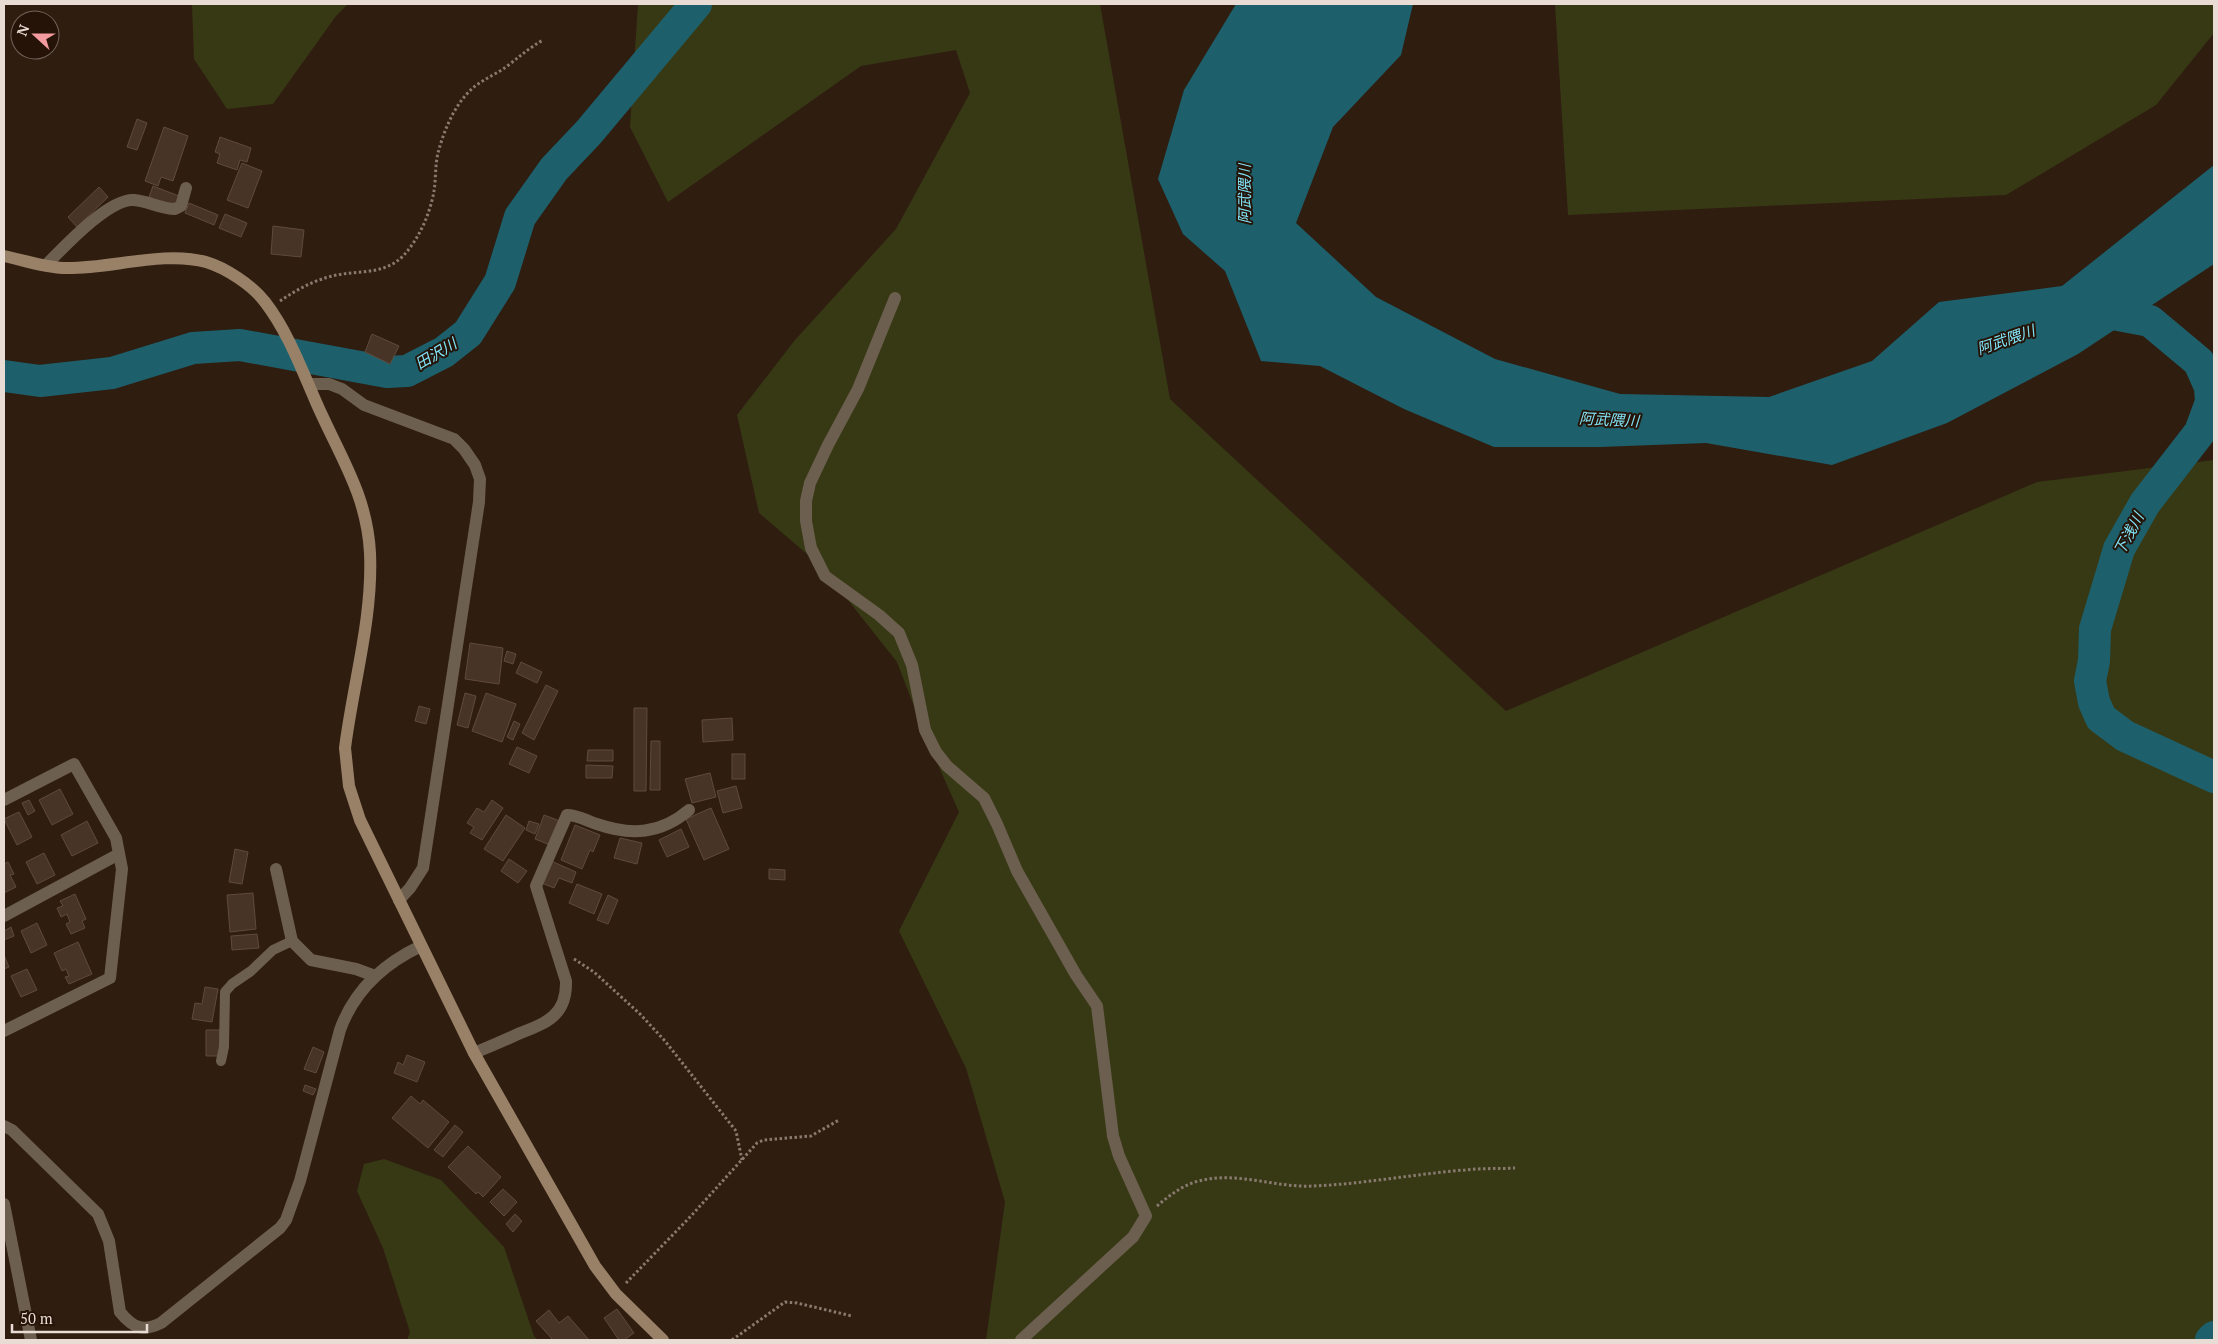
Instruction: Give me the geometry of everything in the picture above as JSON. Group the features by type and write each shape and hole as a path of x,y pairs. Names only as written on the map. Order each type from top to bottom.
{"street":[{"path":"46,265 81,228 121,203 132,199 175,209 180,206 186,188"},
{"path":"4,256 63,268 184,259 205,262 242,282 259,295 272,312 300,363 360,494 367,522 370,556 369,589 347,731 345,763 352,798 360,820 474,1053 580,1243 604,1280 663,1340"},
{"path":"895,298 858,389 810,483 806,501 806,521 811,548 825,576 879,615 900,633 912,665 925,730 932,744 947,766 984,798 998,824 1017,871 1076,975 1097,1006 1113,1136 1146,1216 1133,1237 1021,1340"},
{"path":"309,384 324,383 336,386 364,404 454,438 470,456 480,478 479,502 423,868 410,888 399,900"},
{"path":"4,800 74,764 116,838 122,869 110,978 4,1031"},
{"path":"474,1053 546,1023 558,1012 566,994 566,981 536,886 567,814 626,832 644,832 660,828 681,817 688,810"},
{"path":"4,916 120,854"},
{"path":"276,869 292,940 311,960 356,969 375,976"},
{"path":"4,1126 12,1130 98,1214 110,1241 120,1312 127,1321 134,1325 150,1328 161,1322 280,1228 286,1220 300,1182 346,1012 375,976 404,954 420,946"},
{"path":"4,1204 32,1340"}],"lane":[{"path":"221,1062 224,1047 225,992 232,984 251,971 274,950 292,940"}],"path":[{"path":"272,312 306,285 343,274 378,270 389,266 402,256 420,231 426,218 433,193 437,154 454,112 464,97 475,86 507,66 528,48 543,40"},
{"path":"556,952 572,957 594,972 640,1014 665,1041 736,1131 742,1160"},
{"path":"616,1294 691,1216 757,1143 811,1136 839,1120"},
{"path":"1146,1216 1177,1190 1204,1179 1246,1180 1293,1186 1313,1186 1382,1181 1466,1170 1515,1168"},
{"path":"732,1340 785,1302 797,1302 852,1316"}],"green space":[{"path":"192,4 348,4 336,16 273,104 227,109 194,59"},
{"path":"638,4 1100,4 1170,399 1506,711 2037,482 2214,460 2214,1340 986,1340 1005,1202 966,1068 899,931 959,812 927,740 897,662 821,566 759,513 737,415 795,340 896,229 970,93 956,50 861,66 668,202 630,127"},
{"path":"1555,4 2214,4 2214,33 2156,105 2006,195 1568,215"},
{"path":"384,1159 441,1180 504,1247 534,1336 538,1340 407,1340 410,1332 383,1248 357,1191 364,1164"}],"water":[{"name":"阿武隈川","path":"1236,4 1413,4 1401,55 1333,127 1296,223 1376,297 1495,359 1620,394 1769,397 1872,361 1939,302 2062,286 2214,165 2214,264 2078,354 1947,423 1832,465 1706,443 1600,447 1494,447 1404,409 1320,366 1261,361 1225,271 1183,234 1158,179 1184,90"}],"building":[{"path":"137,119 147,123 137,150 127,147"},
{"path":"164,127 188,136 173,181 161,177 158,186 145,181"},
{"path":"220,137 251,148 247,162 240,160 237,170 217,163 220,154 215,152"},
{"path":"242,163 262,171 248,208 227,200"},
{"path":"153,186 179,196 175,207 149,197"},
{"path":"99,187 108,197 77,227 68,217"},
{"path":"189,203 218,215 214,225 185,213"},
{"path":"225,214 247,223 241,237 219,228"},
{"path":"273,226 304,230 301,257 271,254"},
{"path":"372,334 399,346 390,364 365,352"},
{"path":"470,643 503,648 499,684 465,679"},
{"path":"507,651 516,654 513,664 504,661"},
{"path":"521,662 542,672 537,683 516,673"},
{"path":"546,685 558,691 534,740 522,733"},
{"path":"465,693 476,696 468,728 457,725"},
{"path":"486,693 516,704 502,742 472,731"},
{"path":"419,706 430,709 426,724 415,721"},
{"path":"634,708 647,708 646,791 634,791"},
{"path":"732,718 733,740 703,742 702,720"},
{"path":"514,721 520,724 513,740 507,737"},
{"path":"651,741 660,741 660,790 650,790"},
{"path":"517,747 537,756 529,773 509,764"},
{"path":"588,750 613,750 613,761 587,761"},
{"path":"732,754 745,754 745,779 732,779"},
{"path":"586,765 613,766 612,778 586,778"},
{"path":"710,773 716,797 692,803 685,779"},
{"path":"736,786 742,808 723,813 717,791"},
{"path":"60,789 73,814 52,825 39,800"},
{"path":"29,800 35,811 28,815 22,803"},
{"path":"492,800 503,808 482,840 470,833 474,827 467,823 477,808 484,812"},
{"path":"711,808 729,849 704,860 686,819"},
{"path":"19,812 32,837 17,845 4,819"},
{"path":"506,815 525,828 503,861 484,849"},
{"path":"544,815 560,821 550,845 535,839"},
{"path":"87,821 98,843 72,856 61,835"},
{"path":"529,821 539,824 535,834 526,830"},
{"path":"575,825 600,835 593,852 590,850 582,869 561,860"},
{"path":"681,829 689,847 667,857 659,840"},
{"path":"620,838 642,843 637,864 614,858"},
{"path":"235,849 248,852 242,884 229,882"},
{"path":"44,853 55,875 37,884 26,862"},
{"path":"509,859 527,871 518,883 501,871"},
{"path":"549,860 576,872 572,883 559,878 554,888 539,882"},
{"path":"8,862 14,874 10,875 16,887 4,893 4,864"},
{"path":"769,869 785,870 785,880 769,879"},
{"path":"577,884 602,894 594,914 569,903"},
{"path":"253,893 256,929 230,932 227,895"},
{"path":"75,894 86,919 82,921 85,928 71,934 66,924 70,922 67,914 61,917 57,908 63,906 60,901"},
{"path":"608,895 618,900 608,924 597,920"},
{"path":"37,923 47,945 31,953 21,931"},
{"path":"11,927 14,936 4,940 4,931"},
{"path":"257,934 259,948 232,950 231,936"},
{"path":"78,942 92,974 69,984 65,977 69,976 66,969 62,971 54,953"},
{"path":"4,955 9,967 4,969"},
{"path":"27,969 37,990 21,997 11,976"},
{"path":"205,987 218,989 212,1022 192,1019 195,1003 202,1004"},
{"path":"206,1030 220,1030 219,1056 206,1056"},
{"path":"313,1047 324,1052 316,1073 304,1069"},
{"path":"407,1055 425,1062 417,1082 394,1073 398,1062 403,1065"},
{"path":"305,1085 316,1089 313,1095 303,1091"},
{"path":"411,1096 420,1104 423,1100 449,1122 428,1148 392,1118"},
{"path":"455,1125 463,1132 443,1157 434,1150"},
{"path":"468,1146 501,1177 483,1197 478,1192 476,1194 448,1167"},
{"path":"503,1189 517,1202 504,1216 490,1202"},
{"path":"515,1214 522,1221 513,1232 506,1224"},
{"path":"617,1309 634,1333 624,1340 619,1340 604,1318"},
{"path":"549,1310 559,1323 568,1316 589,1340 553,1340 536,1321"}],"waterway":[{"name":"田沢川","path":"4,376 40,381 112,373 193,348 240,345 387,372 407,371 444,352 468,333 500,282 520,217 554,169 589,132 696,4"},
{"name":"下浅川","path":"2092,310 2150,321 2199,362 2210,387 2211,402 2200,432 2145,503 2119,549 2095,629 2094,661 2090,681 2094,702 2101,718 2125,736 2214,777"},
{"name":"下浅川","path":"2211,1340 2214,1337"}]}
